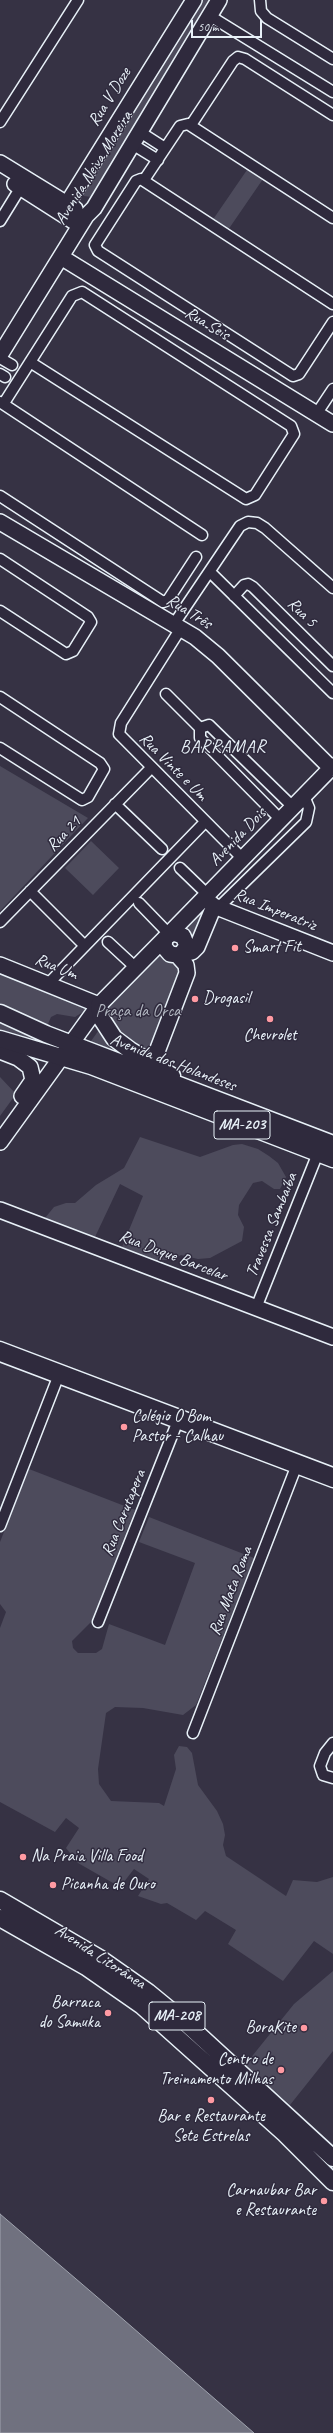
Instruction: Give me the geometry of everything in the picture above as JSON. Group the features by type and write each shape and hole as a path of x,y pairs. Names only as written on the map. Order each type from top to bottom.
{"main road":[{"path":"99,1005 103,1023 114,1038 150,1068"},
{"path":"0,1013 46,1034 55,1043 66,1050"},
{"name":"Avenida dos Holandeses","path":"0,1039 66,1050 150,1068 193,1090 333,1144"},
{"name":"Avenida dos Holandeses","path":"66,1050 152,1090 333,1159"},
{"name":"Avenida Litorânea","path":"0,1900 101,1959 148,1992 192,2029 333,2158"},
{"name":"Avenida Litorânea","path":"0,1918 86,1967 142,2006 275,2124 333,2182"}],"street":[{"path":"0,122 78,0"},
{"name":"Rua V Doze","path":"66,210 194,0"},
{"name":"Avenida Neiva Moreira","path":"0,355 83,221 94,208 219,0"},
{"path":"260,0 261,11 266,18 333,59"},
{"path":"210,16 333,92"},
{"path":"191,125 233,61 238,57 245,59 333,116"},
{"path":"144,180 180,126 185,123 191,125 333,218"},
{"path":"136,138 166,148"},
{"path":"136,138 158,160"},
{"path":"0,163 24,184 83,221"},
{"path":"0,175 24,184"},
{"path":"333,304 144,180 138,178 96,243 95,247 98,251 293,376 299,374 333,322"},
{"path":"0,221 24,184"},
{"name":"Rua Seis","path":"61,257 333,424"},
{"path":"30,362 246,499 255,495 294,434 290,426 82,292 72,296 2,403 202,535"},
{"path":"0,358 12,365"},
{"path":"317,413 333,389"},
{"path":"0,496 163,602 168,600 196,557"},
{"name":"Rua Três","path":"0,522 177,626 218,656 332,767"},
{"name":"Rua Vinte e Um","path":"243,859 150,768 122,738 119,729 177,626 240,526 253,522 264,528 333,588"},
{"path":"0,559 88,617 91,622 73,651 66,654 0,611"},
{"path":"210,572 333,693"},
{"name":"Rua 5","path":"234,596 244,585 248,584 333,666"},
{"path":"166,694 200,728 200,738 281,820"},
{"path":"0,697 100,763 104,769 88,797 82,800 0,748"},
{"path":"200,728 209,726 293,808"},
{"name":"Avenida Dois","path":"0,1142 99,1005 135,967 169,947 211,901 243,859 332,767"},
{"name":"Rua 21","path":"0,922 150,768"},
{"path":"169,947 189,954 197,947 211,901 306,822 309,808 304,796"},
{"path":"115,804 162,849"},
{"path":"48,984 205,822"},
{"path":"180,868 211,901"},
{"path":"30,891 85,946"},
{"name":"Rua Imperatriz","path":"211,901 333,953"},
{"path":"139,903 169,947 186,965 187,973 150,1068 152,1090"},
{"path":"108,942 135,967"},
{"name":"Rua Um","path":"0,965 99,1005"},
{"path":"0,1051 25,1063 30,1067 33,1076 30,1084 0,1126"},
{"name":"Travessa Sambaíba","path":"256,1308 318,1153"},
{"name":"Rua Duque Barcelar","path":"0,1210 333,1337"},
{"path":"0,1347 60,1374 297,1464 333,1482"},
{"path":"0,1356 60,1374"},
{"path":"0,1526 60,1374"},
{"name":"Rua Carutapera","path":"98,1622 179,1419"},
{"path":"297,1464 333,1473"},
{"name":"Rua Mata Roma","path":"193,1733 297,1464"},
{"path":"333,1744 325,1753 320,1766 323,1775 333,1778"}],"green space":[{"path":"200,0 213,0 91,197 77,195"},
{"path":"249,167 263,179 228,230 213,220"},
{"path":"0,766 88,818 0,911"},
{"path":"91,841 119,868 93,895 65,868"},
{"path":"204,909 206,910 195,939 182,932 181,928"},
{"name":"Praça da Orca","path":"161,952 184,966 150,1052 138,1047 115,1030 106,1009 108,1004"},
{"path":"0,969 86,1008 86,1010 75,1017 57,1014 51,1017 48,1024 44,1025 32,1021 26,1015 0,1003"},
{"path":"0,1019 38,1037 42,1044 0,1033"},
{"path":"101,1027 136,1062 89,1044"},
{"path":"0,1077 16,1094 0,1116"},
{"path":"140,1137 200,1157 233,1145 242,1144 258,1149 269,1156 278,1163 286,1177 280,1189 274,1189 262,1181 253,1183 239,1205 238,1215 244,1227 242,1241 210,1258 198,1259 181,1255 172,1260 157,1260 122,1247 143,1196 120,1184 95,1237 45,1218 54,1207 66,1203 75,1203 96,1185 124,1168"},
{"path":"29,1469 135,1510 91,1622 72,1641 73,1648 78,1653 96,1653 102,1649 109,1624 165,1645 195,1563 139,1542 149,1517 254,1558 196,1705 183,1715 143,1708 115,1707 106,1713 98,1769 99,1784 111,1801 159,1803 164,1806 176,1769 174,1755 179,1746 187,1747 192,1753 198,1785 217,1811 223,1824 225,1835 223,1845 226,1856 286,1896 293,1880 317,1882 333,1877 333,1954 314,1941 283,1981 228,1944 236,1930 205,1911 196,1920 167,1903 161,1904 138,1896 149,1879 134,1869 120,1887 78,1863 66,1848 79,1828 66,1818 55,1832 0,1802 0,1628 6,1612 0,1604 0,1542"},
{"name":"BoraKite","path":"333,1971 333,2051 290,2105 245,2065 294,2004"}],"water":[{"path":"0,2214 117,2314 254,2433 0,2433"}],"place":[{"name":"Smart Fit","path":"235,948"},
{"name":"Drogasil","path":"195,999"},
{"name":"Chevrolet","path":"270,1019"},
{"name":"Colégio O Bom Pastor - Calhau","path":"124,1427"},
{"name":"Na Praia Villa Food","path":"23,1857"},
{"name":"Picanha de Ouro","path":"53,1885"},
{"name":"Barraca do Samuka","path":"108,2013"},
{"name":"BoraKite","path":"304,2028"},
{"name":"Centro de Treinamento Milhas","path":"281,2070"},
{"name":"Bar e Restaurante Sete Estrelas","path":"211,2100"},
{"name":"Carnaubar Bar e Restaurante","path":"324,2201"}],"district":[{"name":"BARRAMAR","path":"223,747"}]}
